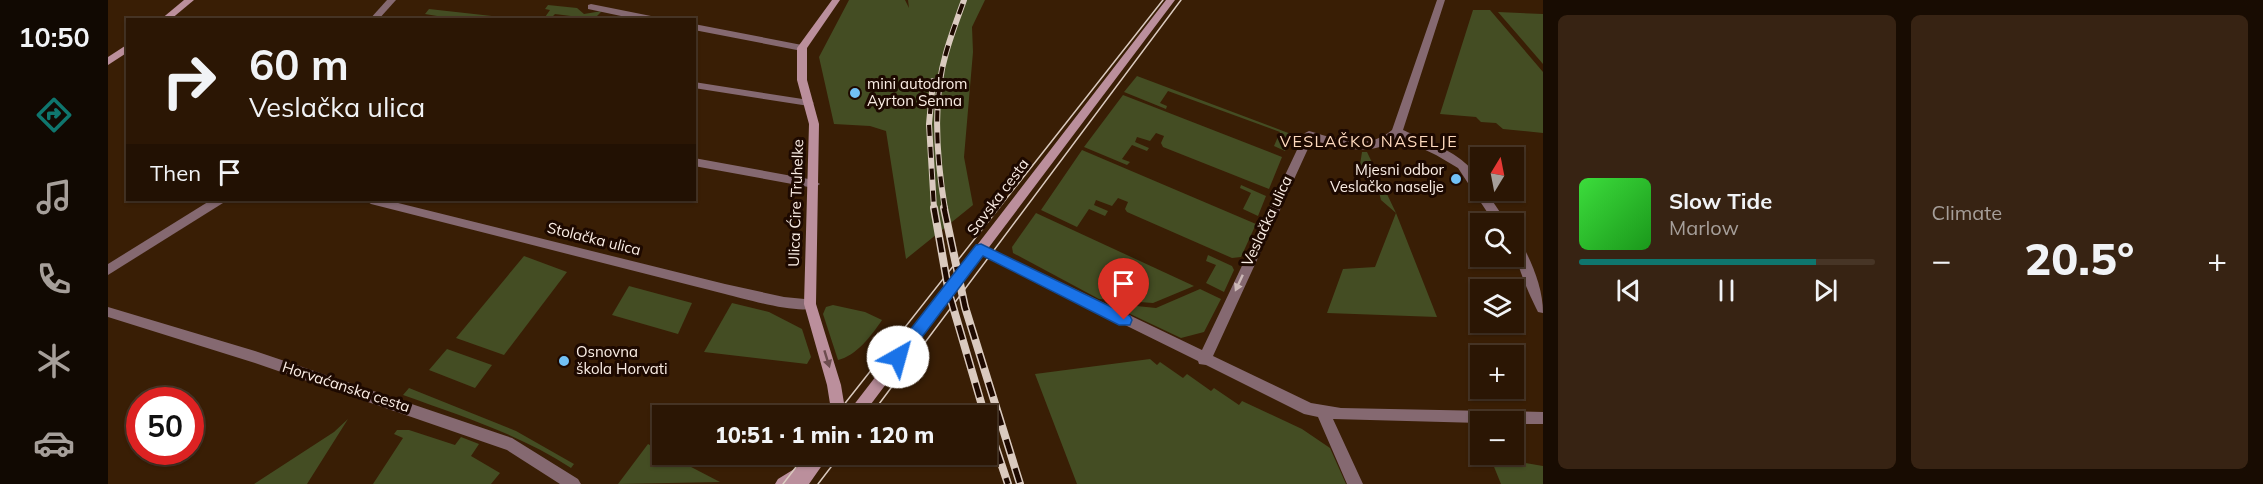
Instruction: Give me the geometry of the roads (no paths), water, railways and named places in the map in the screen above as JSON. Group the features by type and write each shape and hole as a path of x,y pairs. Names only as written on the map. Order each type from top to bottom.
{"main road":[{"path":"167,18 190,0"},
{"path":"802,48 836,0"},
{"name":"Savska cesta","path":"861,405 1171,0"},
{"path":"108,62 126,48"},
{"name":"Ulica Ćire Truhelke","path":"802,48 802,80 814,124 810,304 834,385 837,405"},
{"path":"783,484 810,465"},
{"path":"800,484 814,465"}],"street":[{"path":"375,18 392,0"},
{"path":"1441,0 1397,132 1462,165 1495,213"},
{"path":"591,7 646,18"},
{"path":"696,27 802,48"},
{"path":"696,85 809,104"},
{"name":"Veslačka ulica","path":"1203,360 1309,135 1358,146 1385,142 1397,132"},
{"path":"696,162 814,184"},
{"path":"108,270 217,201"},
{"name":"Stolačka ulica","path":"375,201 725,289 784,302 810,304"},
{"path":"981,249 1292,403 1323,413 1543,418"},
{"path":"1524,257 1533,290 1543,308"},
{"name":"Horvaćanska cesta","path":"108,312 255,357 469,429 512,445 573,484"},
{"path":"1323,413 1355,484"}],"tram line":[{"path":"844,405 1163,0"},
{"path":"878,405 1181,0"},
{"path":"783,484 798,465"},
{"path":"818,484 833,465"}],"railway":[{"path":"945,209 938,151 937,110 946,53 964,0"},
{"path":"933,81 929,124 934,209"},
{"path":"934,208 949,293 982,405"},
{"path":"944,208 965,307 1020,484"},
{"path":"997,451 1008,484"}],"place":[{"name":"mini autodrom Ayrton Senna","path":"855,93"},
{"name":"Mjesni odbor Veslačko naselje","path":"1456,179"},
{"name":"Osnovna škola Horvati","path":"564,361"}],"district":[{"name":"VESLAČKO NASELJE","path":"1369,141"}]}
